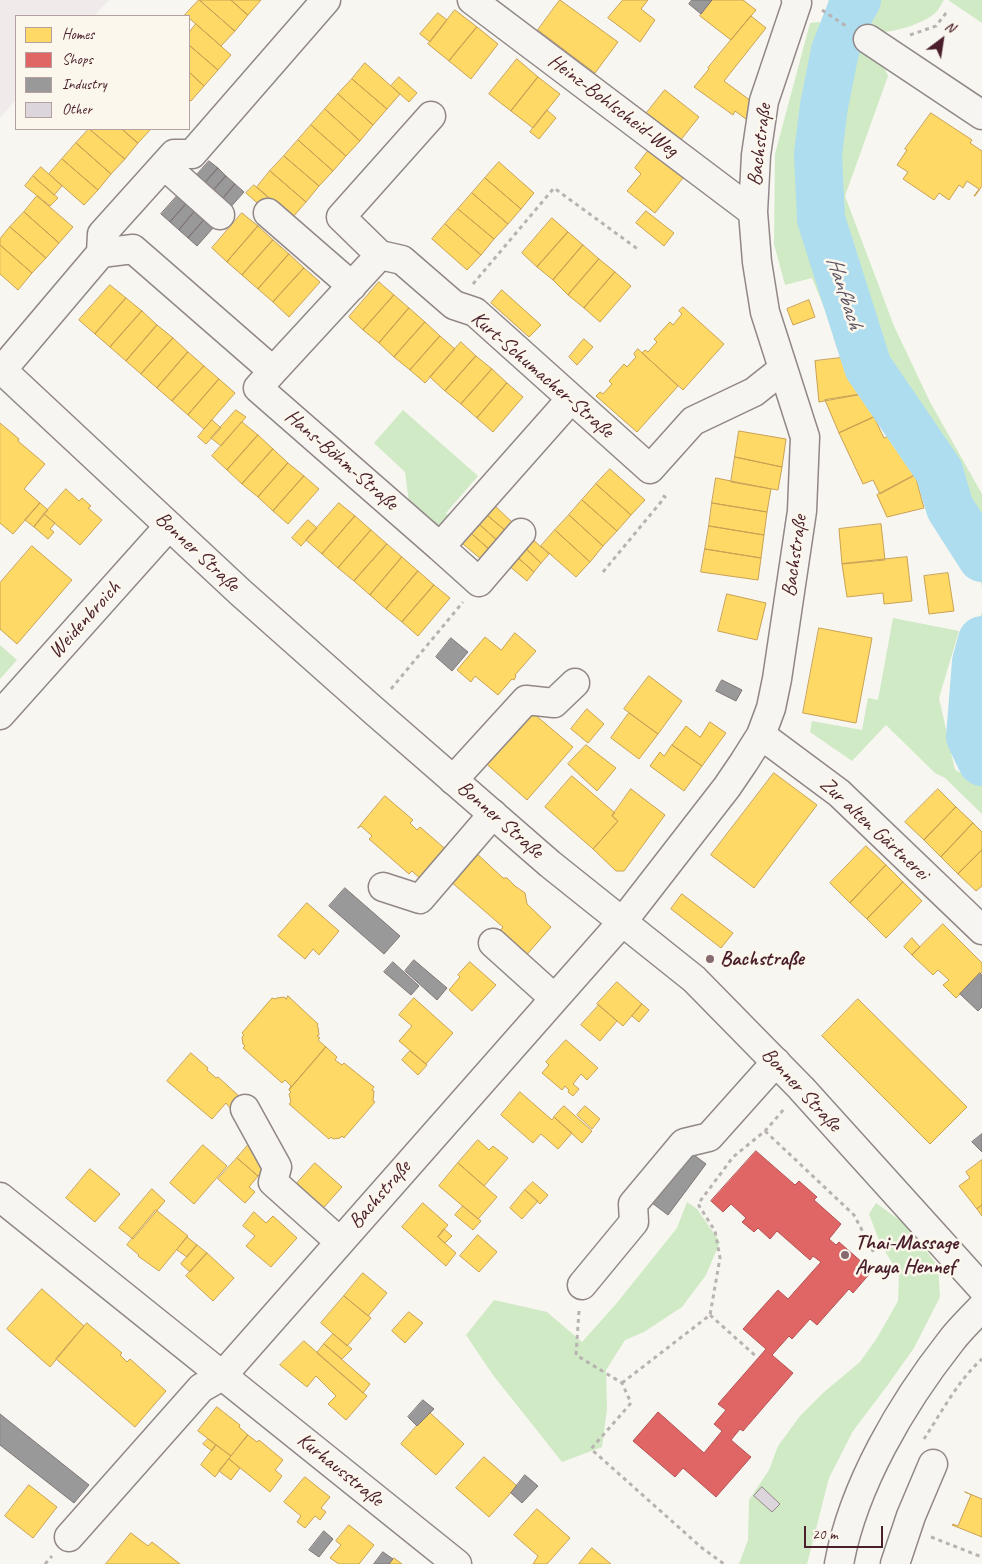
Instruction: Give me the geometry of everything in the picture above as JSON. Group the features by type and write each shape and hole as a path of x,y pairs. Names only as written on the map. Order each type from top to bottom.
{"street":[{"path":"1,369 101,253 102,234 174,154 192,154 326,0"},
{"name":"Heinz-Bohlscheid-Weg","path":"472,0 753,212"},
{"name":"Bachstraße","path":"222,1376 623,921 727,787 761,735 777,679 802,511 805,437 766,312 757,262 753,212 756,155 764,101 797,3 796,0"},
{"path":"868,39 982,115"},
{"path":"101,253 133,249 273,371 380,256 341,217 431,116"},
{"path":"164,165 220,215"},
{"path":"268,213 352,286"},
{"name":"Kurt-Schumacher-Straße","path":"380,256 402,260 454,305 475,312 650,468"},
{"name":"Bonner Straße","path":"1,369 240,592 373,710 575,884 694,979 801,1088 982,1288"},
{"path":"650,468 693,421 754,392 783,369"},
{"name":"Hans-Böhm-Straße","path":"273,371 258,388 479,582"},
{"path":"440,547 571,399"},
{"name":"Weidenbroich","path":"0,715 169,526"},
{"path":"479,582 521,534"},
{"path":"453,780 526,700 554,703 575,683"},
{"name":"Zur alten Gärtnerei","path":"761,735 839,793 982,930"},
{"path":"383,887 420,899 493,814"},
{"path":"493,943 554,998"},
{"path":"582,1285 634,1222 633,1204 684,1143 709,1137 776,1062"},
{"path":"245,1109 277,1166 272,1182 340,1242"},
{"name":"Kurhausstraße","path":"0,1197 457,1564"},
{"path":"839,1564 864,1481 890,1432 915,1391 951,1340 982,1307"},
{"path":"69,1537 200,1388 222,1376"},
{"path":"895,1564 907,1527 932,1464"}],"path":[{"path":"454,305 554,188 639,250"},
{"path":"603,572 665,497 650,484 650,468"},
{"path":"373,710 479,582"},
{"path":"622,1383 710,1315 720,1258 715,1231 698,1204 733,1157 765,1131 801,1088"},
{"path":"765,1131 854,1215 874,1253"},
{"path":"582,1285 576,1355 622,1383 631,1403 591,1450 702,1548 724,1564"},
{"path":"710,1315 758,1358"},
{"path":"907,1527 982,1557"}],"shaded area":[{"path":"0,0 109,0 95,15 15,15 15,101 0,118"}],"green space":[{"path":"828,0 944,0 936,12 923,21 906,28 880,32 854,23 837,10"},
{"path":"948,0 982,0 982,23"},
{"path":"818,22 844,34 868,49 881,62 888,76 845,196 894,326 930,402 982,494 982,589 974,535 952,475 872,346 837,340 812,278 785,285 774,244 775,154 810,23"},
{"path":"403,410 478,476 446,513 452,519 442,524 431,526 409,503 405,472 374,443"},
{"path":"982,612 982,778 966,772 949,698"},
{"path":"893,618 959,631 939,698 955,770 982,784 982,814 945,778 935,773 886,725 852,761 810,732 812,721 862,730 868,698 878,700"},
{"path":"0,645 17,660 0,679"},
{"path":"687,1202 697,1209 720,1242 706,1275 682,1307 644,1332 625,1340 606,1370 607,1409 602,1447 562,1462 493,1375 466,1335 494,1300 547,1312 582,1342 616,1304 677,1228"},
{"path":"876,1203 905,1224 938,1266 940,1297 914,1348 853,1431 829,1478 807,1564 739,1564 748,1540 749,1500 769,1470 778,1446 800,1416 824,1392 860,1362 877,1338 898,1301 899,1274 880,1243 869,1214"}],"building: Homes":[{"path":"199,0 235,31 221,46 190,19 190,15 185,15"},
{"path":"200,0 231,0 248,15 235,31"},
{"path":"231,0 261,0 248,15"},
{"path":"560,0 618,42 595,73 538,30"},
{"path":"623,0 648,0 641,9 655,20 640,42 608,18"},
{"path":"712,0 743,0 756,10 731,40 700,16"},
{"path":"455,10 477,27 449,61 428,44"},
{"path":"438,13 447,20 430,42 420,34"},
{"path":"751,16 766,28 724,81 751,101 746,119 735,111 733,115 694,87"},
{"path":"196,24 231,55 218,70 190,46 190,32"},
{"path":"477,27 498,44 471,79 449,61"},
{"path":"190,46 218,70 204,86 190,73"},
{"path":"517,59 538,77 511,111 489,94"},
{"path":"365,63 400,94 387,109 352,79"},
{"path":"190,73 204,86 190,100"},
{"path":"399,77 417,93 409,102 391,86"},
{"path":"538,77 560,94 533,128 511,111"},
{"path":"352,79 387,109 373,125 338,94"},
{"path":"665,90 699,117 679,142 645,115"},
{"path":"338,94 373,125 360,141 325,109"},
{"path":"325,109 360,141 346,156 311,125"},
{"path":"547,110 556,118 539,139 530,132"},
{"path":"931,113 972,140 970,143 982,151 982,186 975,196 979,189 967,181 963,188 959,185 949,200 939,193 934,200 903,179 908,172 897,165 907,150 905,149"},
{"path":"311,125 346,156 333,171 298,140"},
{"path":"90,130 125,159 111,174 76,143"},
{"path":"91,130 123,130 138,143 125,159"},
{"path":"123,130 150,130 138,143"},
{"path":"298,140 333,171 319,186 284,156"},
{"path":"76,143 111,174 98,190 62,159"},
{"path":"648,151 683,178 655,213 627,191 641,174 635,168"},
{"path":"284,156 319,186 306,202 270,171"},
{"path":"62,159 98,190 84,205 49,174"},
{"path":"499,162 534,193 521,209 485,178"},
{"path":"41,167 62,186 54,195 33,176"},
{"path":"270,171 306,202 292,218 257,187"},
{"path":"33,176 58,198 50,206 25,186"},
{"path":"485,178 521,209 508,224 472,193"},
{"path":"254,185 272,201 264,209 246,193"},
{"path":"472,193 508,224 494,239 458,209"},
{"path":"37,196 73,227 59,243 24,212"},
{"path":"458,209 494,239 481,255 445,224"},
{"path":"646,211 674,233 664,246 636,223"},
{"path":"24,212 59,243 46,258 10,227"},
{"path":"242,213 258,226 227,262 212,248"},
{"path":"552,218 568,232 537,267 522,253"},
{"path":"445,224 481,255 467,270 432,239"},
{"path":"258,226 273,240 242,275 227,262"},
{"path":"10,227 46,258 32,273 0,245 0,239"},
{"path":"568,232 583,245 553,280 537,267"},
{"path":"273,240 289,254 258,289 242,275"},
{"path":"0,245 32,273 18,290 0,274"},
{"path":"583,245 599,259 568,295 553,280"},
{"path":"289,254 304,268 273,302 258,289"},
{"path":"599,259 615,272 584,308 568,295"},
{"path":"304,268 320,282 289,317 273,302"},
{"path":"615,272 631,286 600,322 584,308"},
{"path":"379,282 394,295 363,330 349,317"},
{"path":"110,285 126,298 95,334 79,320"},
{"path":"502,290 541,325 529,337 491,303"},
{"path":"394,295 409,308 379,343 363,330"},
{"path":"126,298 142,311 110,347 95,334"},
{"path":"809,300 815,317 793,325 787,309"},
{"path":"683,307 724,344 683,390 642,353 645,350 648,352 657,342 654,339 670,322 673,325 682,314 679,311"},
{"path":"409,308 425,322 394,357 379,343"},
{"path":"142,311 157,325 126,361 110,347"},
{"path":"425,322 440,336 410,370 394,357"},
{"path":"157,325 173,338 141,374 126,361"},
{"path":"440,336 455,349 425,383 410,370"},
{"path":"173,338 188,352 157,388 141,374"},
{"path":"584,339 593,347 577,365 569,357"},
{"path":"461,342 476,356 445,391 430,377"},
{"path":"638,349 678,386 637,432 596,396 600,392 603,394 612,384 609,381 624,364 627,367 636,357 634,354"},
{"path":"188,352 204,366 172,401 157,388"},
{"path":"476,356 492,369 461,404 445,391"},
{"path":"857,356 863,394 819,402 815,361"},
{"path":"204,366 219,379 188,415 172,401"},
{"path":"492,369 507,383 477,418 461,404"},
{"path":"219,379 235,393 204,429 188,415"},
{"path":"507,383 523,397 493,432 477,418"},
{"path":"863,394 874,417 839,433 825,400"},
{"path":"236,410 246,417 221,446 211,438"},
{"path":"874,417 884,438 896,433 915,475 880,494 873,480 863,484 839,433"},
{"path":"212,420 221,428 206,444 198,437"},
{"path":"242,422 258,435 227,470 212,456"},
{"path":"0,423 45,464 24,489 40,503 13,534 0,523"},
{"path":"739,431 786,439 782,467 735,457"},
{"path":"258,435 273,449 242,484 227,470"},
{"path":"273,449 288,463 258,497 242,484"},
{"path":"735,457 782,467 778,490 731,482"},
{"path":"288,463 304,476 273,511 258,497"},
{"path":"610,469 645,500 631,515 596,484"},
{"path":"915,475 924,508 887,517 877,495"},
{"path":"304,476 319,489 288,524 273,511"},
{"path":"716,478 771,489 767,512 712,503"},
{"path":"596,484 631,515 617,531 582,500"},
{"path":"66,489 79,501 82,498 91,506 88,508 102,520 80,545 44,514"},
{"path":"582,500 617,531 603,546 569,515"},
{"path":"40,503 48,510 34,527 25,520"},
{"path":"339,503 355,516 322,554 306,540"},
{"path":"712,503 767,512 764,535 709,526"},
{"path":"496,507 513,523 506,531 488,516"},
{"path":"44,514 55,523 50,529 54,532 48,539 34,527"},
{"path":"569,515 603,546 590,562 555,530"},
{"path":"355,516 371,530 338,568 322,554"},
{"path":"488,516 506,531 498,541 480,525"},
{"path":"308,520 317,528 301,546 292,538"},
{"path":"881,524 885,560 842,564 839,529"},
{"path":"480,525 498,541 490,550 472,534"},
{"path":"709,526 764,535 761,558 705,549"},
{"path":"371,530 387,544 354,581 338,568"},
{"path":"555,530 590,562 576,577 541,546"},
{"path":"472,534 490,550 481,559 463,544"},
{"path":"531,538 549,554 541,563 524,547"},
{"path":"387,544 402,557 370,595 354,581"},
{"path":"32,546 72,580 17,644 0,629 0,583"},
{"path":"524,547 541,563 534,572 516,556"},
{"path":"705,549 761,558 758,580 701,572"},
{"path":"516,556 534,572 527,581 508,565"},
{"path":"402,557 418,571 386,609 370,595"},
{"path":"907,557 912,601 884,604 883,593 847,597 842,564"},
{"path":"418,571 434,585 402,622 386,609"},
{"path":"948,573 954,611 929,614 924,576"},
{"path":"434,585 450,598 418,636 402,622"},
{"path":"727,594 766,603 757,640 718,631"},
{"path":"819,628 872,638 856,723 803,713"},
{"path":"515,633 536,651 515,675 514,680 512,679 498,695 475,676 471,682 457,670 485,637 501,650"},
{"path":"649,676 682,701 658,734 624,709"},
{"path":"527,708 573,747 527,800 482,760"},
{"path":"587,709 604,724 588,743 571,729"},
{"path":"629,713 658,734 639,759 611,738"},
{"path":"710,722 726,733 702,766 672,745 686,726 700,737"},
{"path":"586,745 616,768 597,791 568,764"},
{"path":"672,745 702,766 684,791 650,766 660,752 664,756"},
{"path":"774,773 817,805 754,888 711,855"},
{"path":"572,776 615,813 612,816 618,821 593,849 545,807"},
{"path":"631,789 665,815 624,871 616,871 593,849 618,821 612,816"},
{"path":"938,789 956,807 924,840 905,822"},
{"path":"385,796 413,820 410,823 417,830 420,827 450,853 423,881 412,871 409,874 369,839 372,836 361,826 358,828"},
{"path":"956,807 973,823 941,857 924,840"},
{"path":"973,823 982,832 982,850 958,874 941,857"},
{"path":"866,846 886,865 850,903 830,883"},
{"path":"982,850 982,886 976,891 958,874"},
{"path":"474,851 503,878 507,878 525,893 527,904 551,927 523,959 496,936 503,927 449,880"},
{"path":"886,865 903,882 867,919 850,903"},
{"path":"903,882 922,901 886,938 867,919"},
{"path":"682,894 733,933 721,948 671,909"},
{"path":"307,903 339,931 319,955 313,949 305,959 278,936"},
{"path":"943,924 982,963 982,972 956,998 943,985 949,980 938,970 933,975 912,955"},
{"path":"912,938 920,947 912,955 904,947"},
{"path":"470,962 496,985 472,1011 449,990 460,977 458,975"},
{"path":"617,982 642,1004 623,1026 597,1004"},
{"path":"288,996 318,1024 319,1035 317,1036 320,1038 318,1040 326,1047 289,1090 291,1086 285,1080 282,1083 243,1048 245,1046 242,1037 244,1035 242,1033 272,998 284,997 286,999"},
{"path":"414,998 453,1033 426,1064 399,1041 412,1026 399,1015"},
{"path":"858,999 967,1107 930,1144 822,1036"},
{"path":"642,1004 649,1010 639,1022 632,1016"},
{"path":"599,1005 617,1021 600,1041 581,1025"},
{"path":"566,1040 598,1068 587,1080 581,1074 573,1084 579,1089 573,1096 565,1086 562,1090 542,1073 549,1065 546,1062"},
{"path":"326,1047 337,1057 335,1060 342,1065 344,1063 374,1087 372,1090 374,1091 373,1101 375,1102 344,1138 342,1136 329,1139 289,1104 291,1102 289,1094 291,1092 289,1090"},
{"path":"410,1051 427,1065 418,1075 402,1060"},
{"path":"191,1053 208,1068 207,1070 216,1078 218,1077 240,1097 230,1108 226,1103 212,1119 167,1081"},
{"path":"520,1092 552,1120 554,1117 572,1133 558,1149 541,1134 533,1143 501,1115"},
{"path":"564,1106 592,1131 582,1143 554,1117"},
{"path":"585,1106 600,1119 592,1129 577,1115"},
{"path":"478,1140 489,1150 493,1146 508,1158 484,1186 458,1163"},
{"path":"249,1144 270,1163 258,1176 237,1158"},
{"path":"203,1145 227,1166 194,1204 170,1183"},
{"path":"237,1158 258,1176 249,1187 255,1192 245,1203 218,1179"},
{"path":"982,1160 982,1205 977,1209 959,1186 970,1178 966,1172"},
{"path":"315,1163 342,1187 318,1214 291,1190"},
{"path":"458,1163 497,1197 478,1219 439,1186"},
{"path":"90,1169 120,1194 95,1222 66,1198"},
{"path":"533,1182 548,1195 540,1204 525,1190"},
{"path":"152,1189 165,1201 133,1239 119,1228"},
{"path":"525,1190 538,1201 522,1219 510,1208"},
{"path":"423,1203 448,1225 438,1237 456,1253 446,1266 402,1227"},
{"path":"982,1205 982,1216 977,1209"},
{"path":"463,1206 481,1221 473,1230 455,1215"},
{"path":"156,1210 188,1236 159,1271 138,1256 127,1245"},
{"path":"254,1212 266,1223 273,1216 297,1238 271,1267 246,1246 255,1236 243,1226"},
{"path":"444,1229 452,1236 445,1243 438,1237"},
{"path":"478,1235 497,1252 479,1272 460,1256"},
{"path":"187,1237 197,1245 187,1257 177,1250"},
{"path":"197,1245 207,1253 190,1272 181,1264"},
{"path":"207,1253 234,1278 213,1301 186,1276"},
{"path":"363,1273 387,1293 368,1316 344,1296"},
{"path":"42,1289 84,1326 50,1367 7,1329"},
{"path":"344,1296 371,1318 347,1346 321,1323"},
{"path":"409,1312 423,1323 405,1343 392,1331"},
{"path":"87,1323 122,1353 120,1355 127,1362 130,1359 166,1391 135,1427 56,1359"},
{"path":"333,1334 352,1349 342,1359 324,1344"},
{"path":"304,1341 367,1396 346,1420 328,1404 336,1396 316,1376 307,1387 280,1365"},
{"path":"324,1344 370,1384 363,1393 317,1353"},
{"path":"217,1407 240,1425 239,1427 248,1435 231,1456 198,1431"},
{"path":"429,1412 464,1444 436,1475 401,1444"},
{"path":"248,1435 257,1442 259,1440 283,1460 275,1470 282,1476 270,1492 229,1459"},
{"path":"208,1439 216,1445 212,1451 203,1444"},
{"path":"216,1445 231,1456 215,1477 201,1465"},
{"path":"484,1457 517,1486 489,1517 456,1488"},
{"path":"229,1459 240,1468 231,1480 219,1471"},
{"path":"305,1477 330,1497 321,1508 326,1512 320,1520 315,1516 305,1528 297,1522 301,1516 284,1502"},
{"path":"29,1485 57,1507 33,1538 5,1516"},
{"path":"965,1492 982,1499 982,1537 952,1525 958,1526 971,1495"},
{"path":"537,1509 570,1538 547,1564 533,1564 538,1556 514,1535"},
{"path":"349,1525 374,1545 359,1564 339,1564 330,1558 341,1545 336,1541"},
{"path":"131,1533 148,1546 152,1542 180,1564 106,1564"},
{"path":"592,1548 611,1564 579,1564"},
{"path":"394,1558 402,1564 389,1564"}],"building: Shops":[{"path":"756,1151 795,1185 799,1181 817,1197 814,1200 841,1224 829,1239 836,1245 839,1242 872,1271 853,1293 849,1289 817,1325 810,1319 792,1339 789,1336 772,1355 793,1373 743,1431 740,1429 731,1440 751,1457 716,1497 683,1468 675,1477 633,1441 658,1412 704,1453 722,1431 714,1424 726,1410 718,1404 766,1349 743,1329 778,1290 788,1299 821,1262 813,1256 810,1260 777,1231 770,1239 758,1228 754,1232 742,1222 746,1218 731,1204 723,1212 711,1201"}],"building: Industry":[{"path":"692,0 712,0 701,14 689,4"},
{"path":"209,161 218,168 202,186 193,179"},
{"path":"218,168 226,176 210,194 202,186"},
{"path":"226,176 235,184 220,202 210,194"},
{"path":"235,184 244,192 228,210 220,202"},
{"path":"177,196 186,204 170,222 161,214"},
{"path":"186,204 194,212 179,230 170,222"},
{"path":"194,212 204,220 188,238 179,230"},
{"path":"204,220 213,228 197,246 188,238"},
{"path":"451,638 468,652 452,671 436,657"},
{"path":"722,680 742,690 736,701 716,691"},
{"path":"345,888 400,936 384,954 329,906"},
{"path":"414,960 447,988 437,1000 405,971"},
{"path":"393,962 419,986 411,995 384,972"},
{"path":"980,973 982,975 982,1007 978,1011 960,994"},
{"path":"982,1134 982,1152 972,1142"},
{"path":"690,1152 706,1164 668,1215 652,1203"},
{"path":"423,1400 434,1409 417,1426 408,1417"},
{"path":"0,1414 89,1485 74,1503 0,1445"},
{"path":"525,1475 538,1486 522,1503 511,1493"},
{"path":"324,1531 333,1539 319,1557 309,1550"},
{"path":"383,1552 393,1559 389,1564 374,1564"}],"building: Other":[{"path":"762,1487 780,1504 772,1512 754,1496"}],"waterway":[{"name":"Hanfbach","path":"857,0 851,10 835,51 824,106 818,154 821,219 868,367 939,471 950,508 982,558"},
{"name":"Hanfbach","path":"982,640 976,662 970,737 982,762"}],"place":[{"name":"Bachstraße","path":"710,959"},
{"name":"Thai-Massage Araya Hennef","path":"845,1255"}]}
